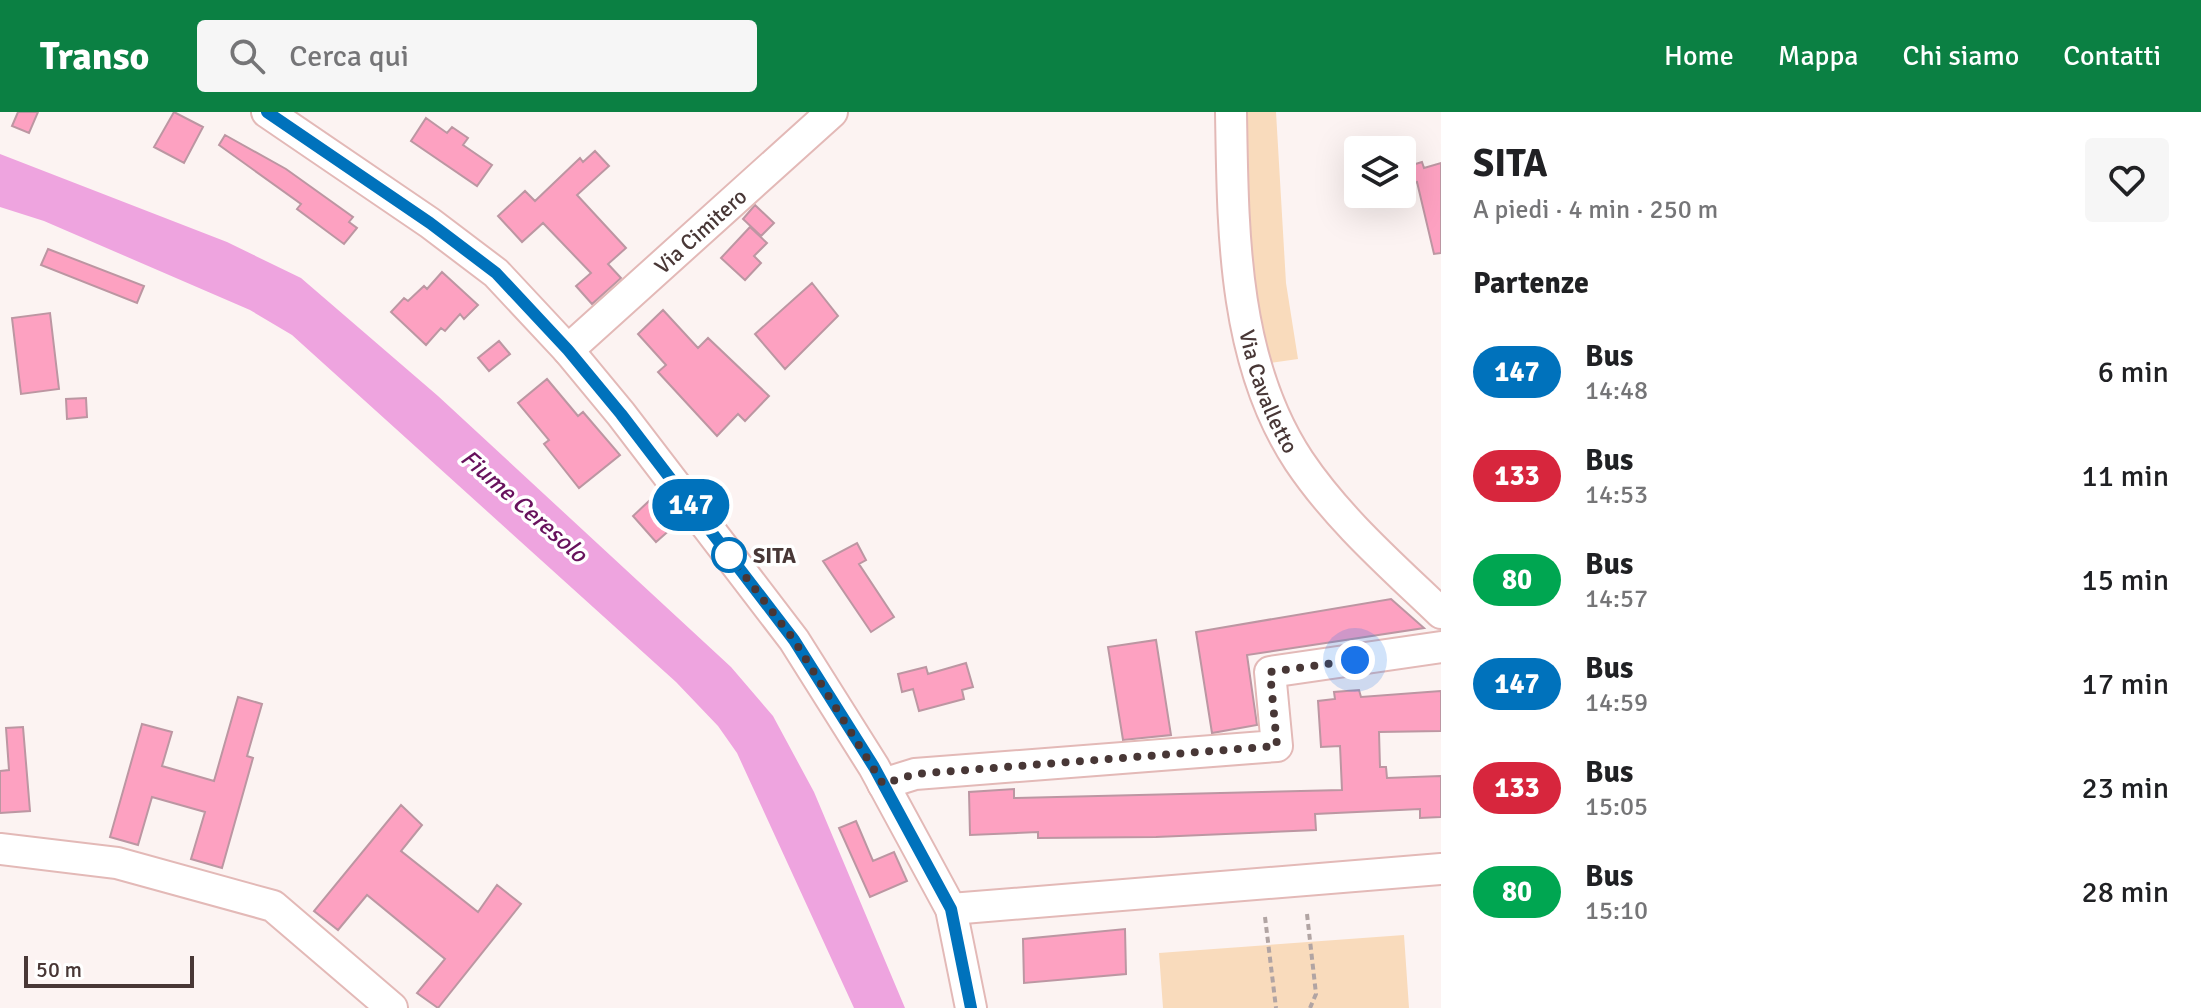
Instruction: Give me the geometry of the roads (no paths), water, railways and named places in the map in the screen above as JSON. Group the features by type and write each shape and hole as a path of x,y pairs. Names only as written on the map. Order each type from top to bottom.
{"street":[{"path":"267,112 430,223 496,273 568,350 794,640 883,784 951,909 971,1008"},
{"name":"Via Cimitero","path":"568,350 832,112"},
{"name":"Via Cavalletto","path":"1231,112 1233,238 1246,320 1269,402 1298,459 1337,512 1441,613"},
{"path":"883,784 915,774 1277,746 1270,672 1441,647"},
{"path":"0,849 117,863 273,906 392,1008"},
{"path":"951,909 1441,869"}],"water":[{"name":"Fiume Ceresolo","path":"0,154 227,242 301,278 438,396 731,667 773,716 814,792 905,1008 854,1008 737,753 718,726 676,682 292,335 250,310 44,221 0,207"}],"place":[{"name":"SITA","path":"729,555"}]}
